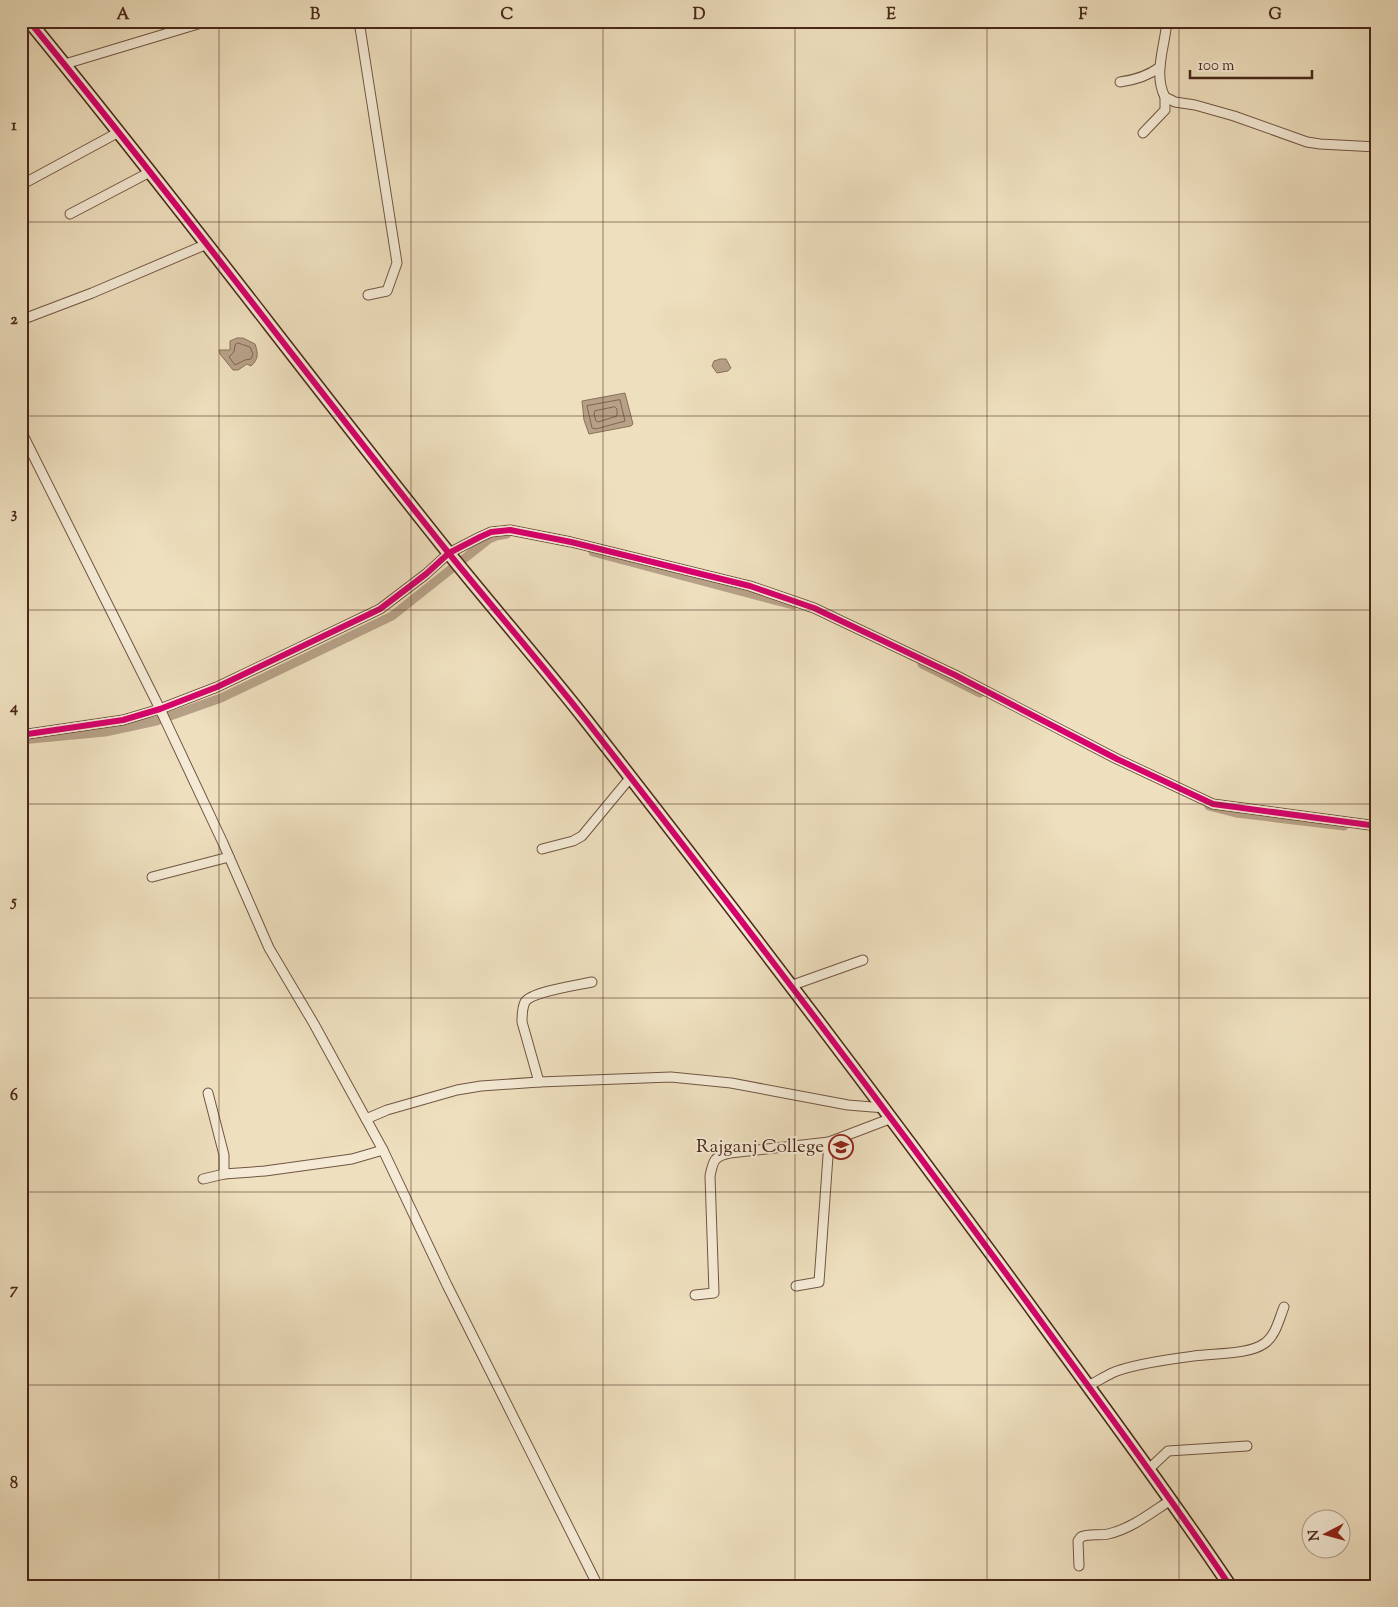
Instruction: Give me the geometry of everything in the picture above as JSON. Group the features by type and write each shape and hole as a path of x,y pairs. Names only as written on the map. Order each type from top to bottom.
{"street":[{"path":"29,21 119,132 454,560 575,708 889,1113 1149,1469 1230,1586"},
{"path":"65,64 208,21"},
{"path":"359,21 397,263 387,291 368,295"},
{"path":"1144,133 1165,110 1165,97 1161,90 1160,67 1167,21"},
{"path":"1120,82 1135,80 1150,74 1160,67"},
{"path":"1165,97 1175,102 1195,104 1234,116 1307,142 1377,146"},
{"path":"21,185 119,132"},
{"path":"70,214 150,172"},
{"path":"21,320 92,293 207,244"},
{"path":"21,432 162,715 229,857 269,948 314,1024 383,1150 447,1285 598,1586"},
{"path":"21,735 162,715 380,610 426,574 454,560 491,532 510,530 571,542 750,586 814,608 955,675 1117,759 1214,804 1377,826"},
{"path":"542,849 573,841 582,836 630,778"},
{"path":"152,877 229,857"},
{"path":"790,986 864,960"},
{"path":"539,1082 522,1022 524,1003 537,994 592,982"},
{"path":"366,1119 387,1110 457,1090 539,1082 671,1077 741,1084 889,1113"},
{"path":"208,1093 224,1155 224,1174"},
{"path":"696,1296 714,1293 710,1176 715,1160 722,1154 829,1142 889,1113"},
{"path":"796,1286 819,1282 829,1142"},
{"path":"203,1179 224,1174 265,1171 352,1159 383,1150"},
{"path":"1088,1386 1112,1373 1131,1368 1192,1356 1244,1352 1256,1348 1266,1343 1273,1336 1284,1307"},
{"path":"1149,1469 1168,1451 1247,1446"},
{"path":"1079,1566 1078,1541 1080,1537 1119,1531 1171,1500"}],"water":[{"path":"243,338 255,344 257,356 251,366 247,364 238,370 233,370 219,350 230,350 230,341"},
{"path":"726,359 731,368 728,371 717,373 712,366 714,361"},
{"path":"625,393 633,424 631,426 589,434 584,420 582,401"}],"waterway":[{"path":"21,740 105,732 156,721 221,698 392,616 489,539 507,534"},
{"path":"593,552 793,605"},
{"path":"922,664 980,693"},
{"path":"1209,806 1236,813 1344,826"}],"cycle path":[{"path":"29,21 135,152 447,551 585,719 758,943 984,1244 1184,1518 1230,1586"},
{"path":"21,735 123,720 160,709 217,687 380,609 426,574 449,553 491,532 510,530 571,542 750,586 814,608 955,675 1117,759 1213,804 1377,826"}],"place":[{"name":"Rajganj College","path":"841,1147"}]}
